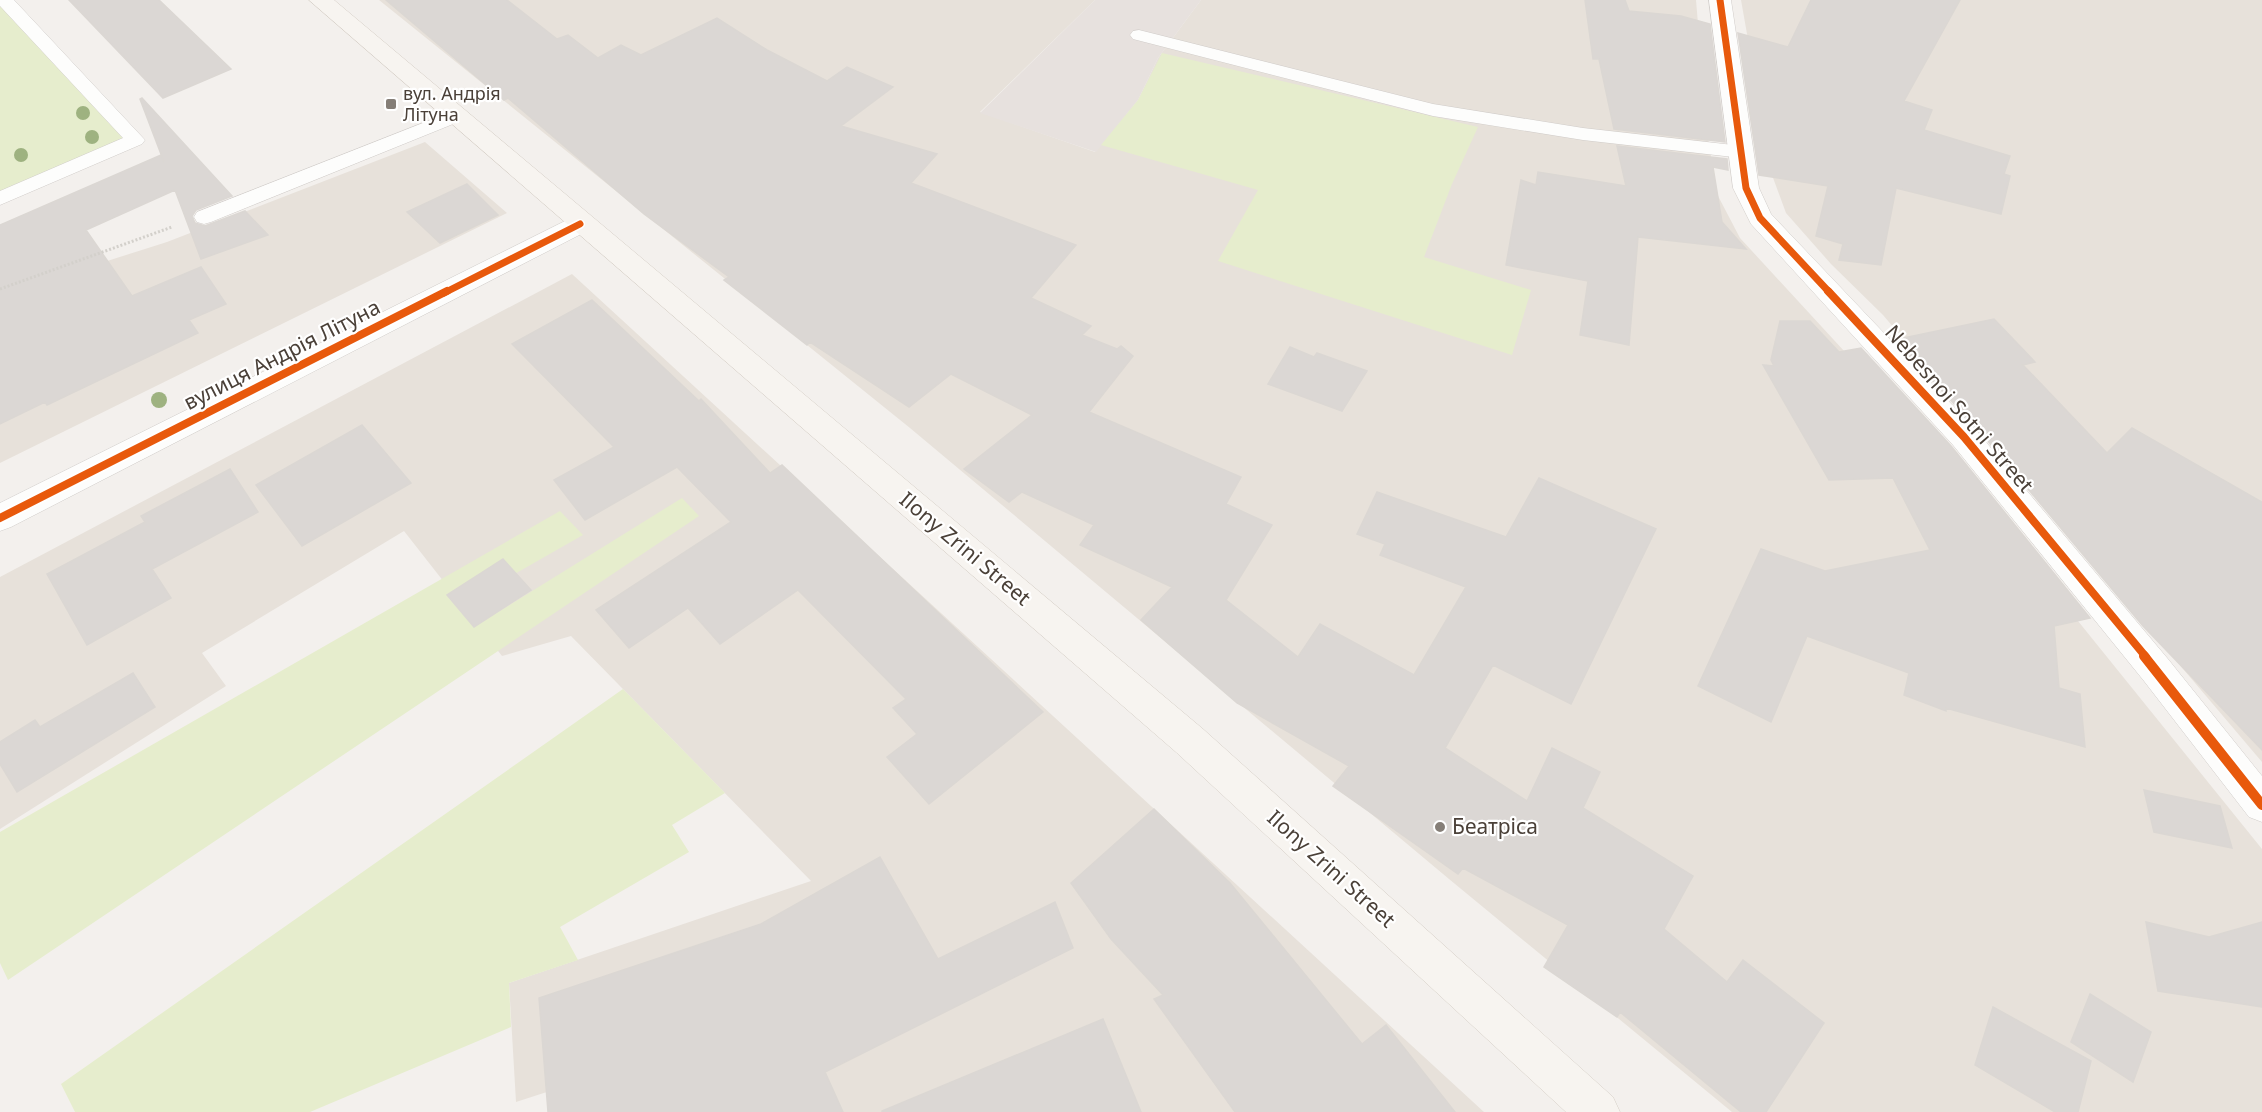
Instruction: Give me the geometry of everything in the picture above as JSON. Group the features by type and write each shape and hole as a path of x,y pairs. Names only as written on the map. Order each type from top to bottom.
{"main road":[{"name":"Ilony Zrini Street","path":"320,0 580,224 1190,741 1598,1112"}],"street":[{"name":"Nebesnoi Sotni Street","path":"1720,0 1746,188 1760,218 1964,437 2156,670 2262,805"},
{"name":"вулиця Андрія Літуна","path":"0,518 580,224"}],"lane":[{"path":"0,199 135,140 4,0"},
{"path":"1139,35 1433,110 1583,134 1742,152"},
{"path":"204,217 456,116"}],"path":[{"path":"0,288 204,217"}],"shaded area":[{"path":"379,0 1095,0 980,112 1095,152 1138,100 1158,58 1201,0 1696,0 1707,131 1717,194 1740,238 1973,491 2262,849 2262,1112 1732,1112 1449,879 910,428"},
{"path":"1095,0 1201,0 1158,58 1138,100 1096,152 980,113"},
{"path":"1741,0 2262,0 2262,762 1883,315 1831,264 1786,213 1772,175"},
{"path":"425,142 507,213 0,463 0,295 167,242"},
{"path":"572,274 1484,1112 634,1112 627,1066 516,1102 509,983 811,881 571,636 502,656 404,531 202,653 226,686 0,829 0,577"}],"green space":[{"path":"0,0 4,0 135,140 0,199"},
{"path":"1162,53 1478,127 1452,184 1424,257 1531,290 1512,355 1218,261 1258,190 1101,145 1138,100"},
{"path":"682,498 699,516 8,980 0,963 0,832 560,511 583,535 457,607 474,627"},
{"path":"623,689 725,793 672,825 689,852 560,927 578,960 509,983 511,1027 310,1112 75,1112 61,1084"}],"building":[{"path":"69,0 159,0 231,69 163,98"},
{"path":"386,0 507,0 557,39 568,35 598,58 621,45 641,55 717,18 767,50 827,81 847,67 893,87 841,126 937,154 911,183 1076,245 1031,298 1091,326 1082,335 1117,349 1121,346 1133,356 1089,412 1241,477 1226,504 1272,525 1226,600 1298,657 1320,624 1414,675 1466,587 1380,555 1385,544 1357,534 1377,492 1506,537 1539,478 1656,529 1571,704 1493,665 1445,748 1527,801 1552,748 1600,772 1583,808 1693,876 1664,929 1727,982 1743,960 1824,1023 1766,1112 1741,1112 1620,1012 1617,1017 1544,967 1568,925 1463,868 1458,874 1333,786 1349,766 1237,703 1141,620 1172,587 1080,545 1094,525 1022,492 1009,502 964,469 1032,415 951,374 909,407 810,342 807,345 724,280 729,277 644,214 508,98 504,100"},
{"path":"1585,0 1625,0 1629,11 1681,16 1710,24 1725,142 1614,129 1599,59 1593,59"},
{"path":"1811,0 1960,0 1904,101 1932,110 1924,130 2010,156 2004,174 2010,176 2001,214 1896,188 1881,265 1839,260 1843,244 1816,236 1828,186 1759,175 1738,33 1788,47"},
{"path":"142,98 232,196 196,210 192,216 195,223 205,226 245,211 268,235 201,259 175,190 86,230 132,296 201,267 226,304 189,320 198,333 47,405 45,402 0,424 0,225 161,155 164,162 140,99"},
{"path":"1617,146 1727,159 1728,170 1713,167 1722,222 1746,249 1638,237 1629,345 1580,335 1588,281 1506,265 1521,180 1536,185 1538,172 1626,186"},
{"path":"467,184 498,215 440,243 407,212"},
{"path":"592,300 699,401 701,399 770,473 782,465 1043,712 929,804 887,757 917,734 893,708 906,699 798,590 720,644 688,608 629,648 596,610 731,522 677,467 585,520 554,480 614,447 512,344"},
{"path":"1994,319 2035,362 2023,365 2107,453 2132,428 2262,502 2262,750 2143,626 1977,428 1894,340"},
{"path":"1780,321 1810,321 1839,352 1861,348 1951,446 2090,618 2054,626 2059,688 2080,694 2085,747 1946,708 1946,711 1904,695 1909,673 1807,636 1771,722 1698,686 1761,549 1825,571 1930,550 1893,478 1829,480 1763,365 1774,366 1771,360"},
{"path":"1290,347 1314,357 1317,353 1367,371 1342,411 1268,384"},
{"path":"362,425 411,483 302,546 256,485"},
{"path":"230,469 258,512 152,569 171,598 87,645 47,574 145,522 141,516"},
{"path":"503,559 531,590 474,627 447,595"},
{"path":"133,673 155,707 17,792 0,764 0,742 35,720 40,727"},
{"path":"2144,790 2220,806 2232,848 2154,832"},
{"path":"1154,809 1230,883 1362,1044 1386,1025 1455,1112 1235,1112 1154,999 1163,995 1111,939 1071,883"},
{"path":"880,857 938,959 1055,902 1073,948 825,1072 843,1112 548,1112 539,998 761,924"},
{"path":"2146,922 2209,937 2262,922 2262,1007 2158,991"},
{"path":"2090,994 2151,1032 2133,1082 2071,1042"},
{"path":"1993,1007 2091,1061 2078,1112 2055,1112 1975,1065"},
{"path":"1103,1019 1141,1112 882,1112 882,1111"}],"cycle path":[{"path":"1720,0 1746,188 1760,218 1964,437 2156,670 2262,805"},
{"path":"0,518 580,224"}],"place":[{"name":"вул. Андрія Літуна","path":"391,104"},
{"name":"Беатріса","path":"1440,827"}]}
